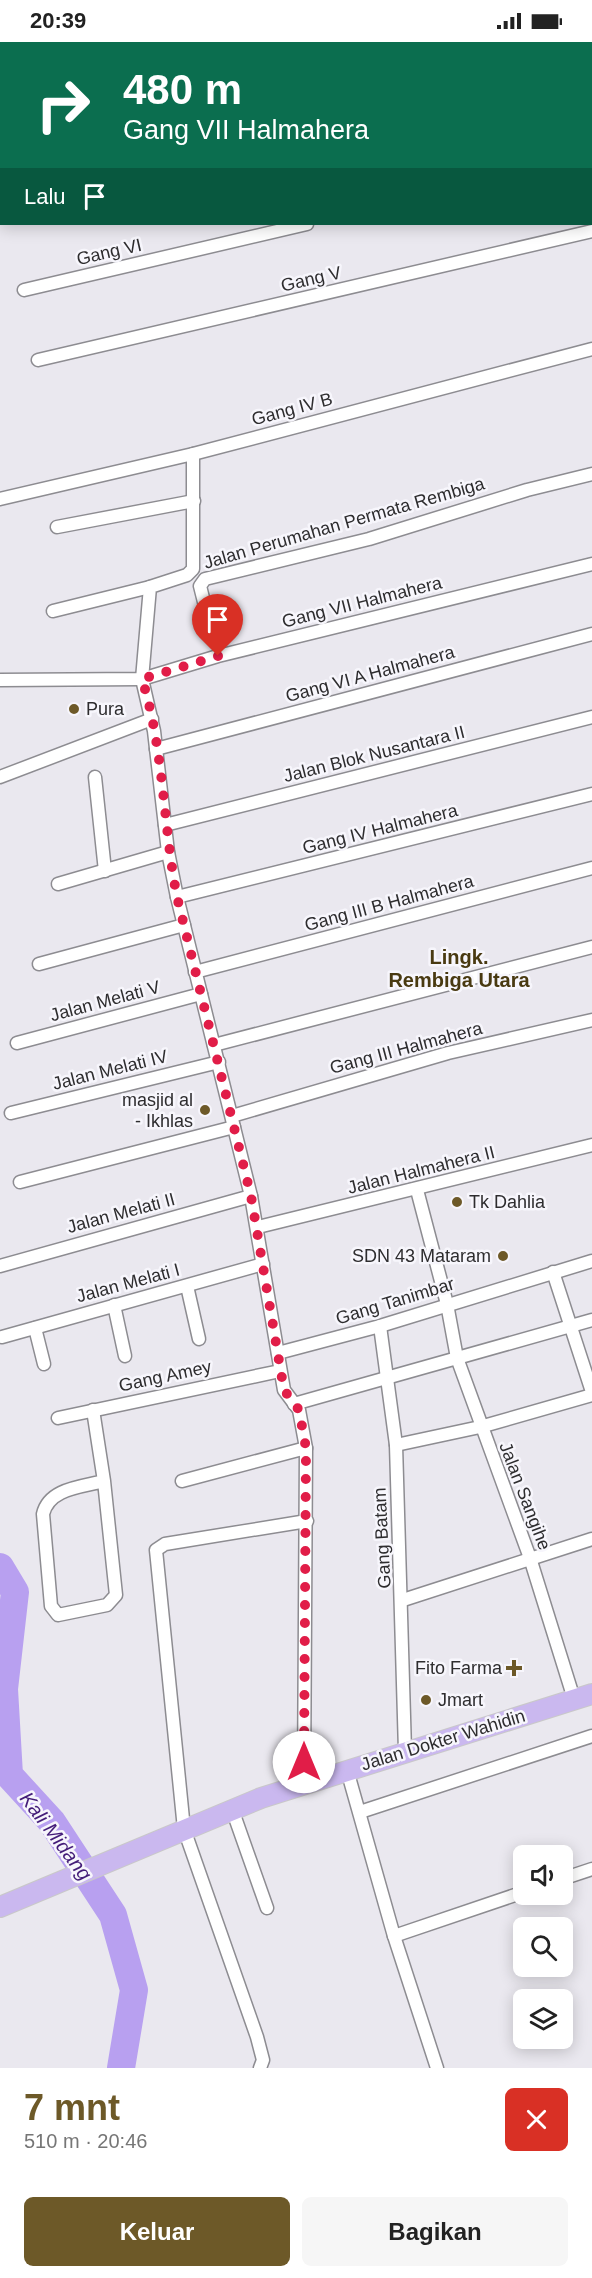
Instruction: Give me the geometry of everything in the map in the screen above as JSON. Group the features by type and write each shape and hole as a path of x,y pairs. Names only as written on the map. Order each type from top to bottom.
{"main road":[{"name":"Jalan Dokter Wahidin","path":"0,1907 232,1809 405,1751 583,1697"}],"street":[{"name":"Gang VI","path":"24,290 303,225"},
{"name":"Gang V","path":"38,360 592,231"},
{"name":"Gang IV B","path":"0,499 194,454 592,349"},
{"path":"53,611 150,587 187,575 193,569 194,454"},
{"name":"Jalan Perumahan Permata Rembiga","path":"205,606 200,585 205,579 369,539 527,490 592,474"},
{"path":"57,527 194,501"},
{"name":"Gang VII Halmahera","path":"0,680 142,679 218,656 592,564"},
{"path":"150,587 142,679 152,719 168,852 258,1227 280,1371 286,1396 301,1416 306,1448 304,1784"},
{"name":"Gang VI A Halmahera","path":"156,749 592,634"},
{"name":"Jalan Blok Nusantara II","path":"165,825 592,717"},
{"path":"0,777 152,719"},
{"path":"95,777 105,870"},
{"name":"Gang IV Halmahera","path":"177,897 592,794"},
{"path":"58,884 168,852"},
{"name":"Gang III B Halmahera","path":"195,972 592,868"},
{"path":"39,964 184,925"},
{"path":"214,1045 592,947"},
{"name":"Jalan Melati V","path":"17,1043 201,994"},
{"name":"Gang III Halmahera","path":"20,1182 233,1122 448,1053 592,1020"},
{"name":"Jalan Melati IV","path":"11,1113 219,1062"},
{"name":"Jalan Halmahera II","path":"258,1227 417,1190 592,1145"},
{"name":"Jalan Sangihe","path":"417,1190 447,1304 458,1358 480,1427 583,1697"},
{"name":"Jalan Melati II","path":"0,1266 251,1196"},
{"name":"Gang Tanimbar","path":"278,1353 380,1326 592,1262"},
{"name":"Jalan Melati I","path":"2,1337 263,1264"},
{"path":"396,1445 480,1427 592,1394 553,1272"},
{"path":"187,1286 199,1339"},
{"path":"114,1305 125,1356"},
{"path":"294,1404 592,1320"},
{"name":"Gang Batam","path":"380,1326 389,1379 396,1445 403,1600 405,1751"},
{"path":"35,1328 44,1364"},
{"name":"Gang Amey","path":"58,1418 280,1371"},
{"path":"93,1410 104,1481 116,1595 114,1600 107,1605 58,1615 51,1606 43,1514 45,1504 50,1497 104,1481"},
{"path":"182,1481 306,1448"},
{"path":"260,2068 263,2060 257,2037 184,1829 156,1550 165,1544 307,1521"},
{"path":"403,1600 592,1539"},
{"path":"360,1812 592,1736"},
{"path":"347,1770 394,1936 437,2068"},
{"path":"232,1809 267,1908"},
{"path":"573,1875 592,1869"},
{"path":"394,1936 513,1896"}],"waterway":[{"name":"Kali Midang","path":"0,1567 15,1592 4,1689 9,1775 52,1822 113,1915 134,1990 121,2068"}],"place":[{"name":"Pura","path":"74,709"},
{"name":"masjid al - Ikhlas","path":"205,1110"},
{"name":"Tk Dahlia","path":"457,1202"},
{"name":"SDN 43 Mataram","path":"503,1256"},
{"name":"Fito Farma","path":"514,1668"},
{"name":"Jmart","path":"426,1700"}],"district":[{"name":"Lingk. Rembiga Utara","path":"459,968"}],"route":[{"path":"218,656 142,679 150,706 168,852 177,897 258,1227 284,1390 289,1400 299,1410 306,1448 304,1762"}]}
